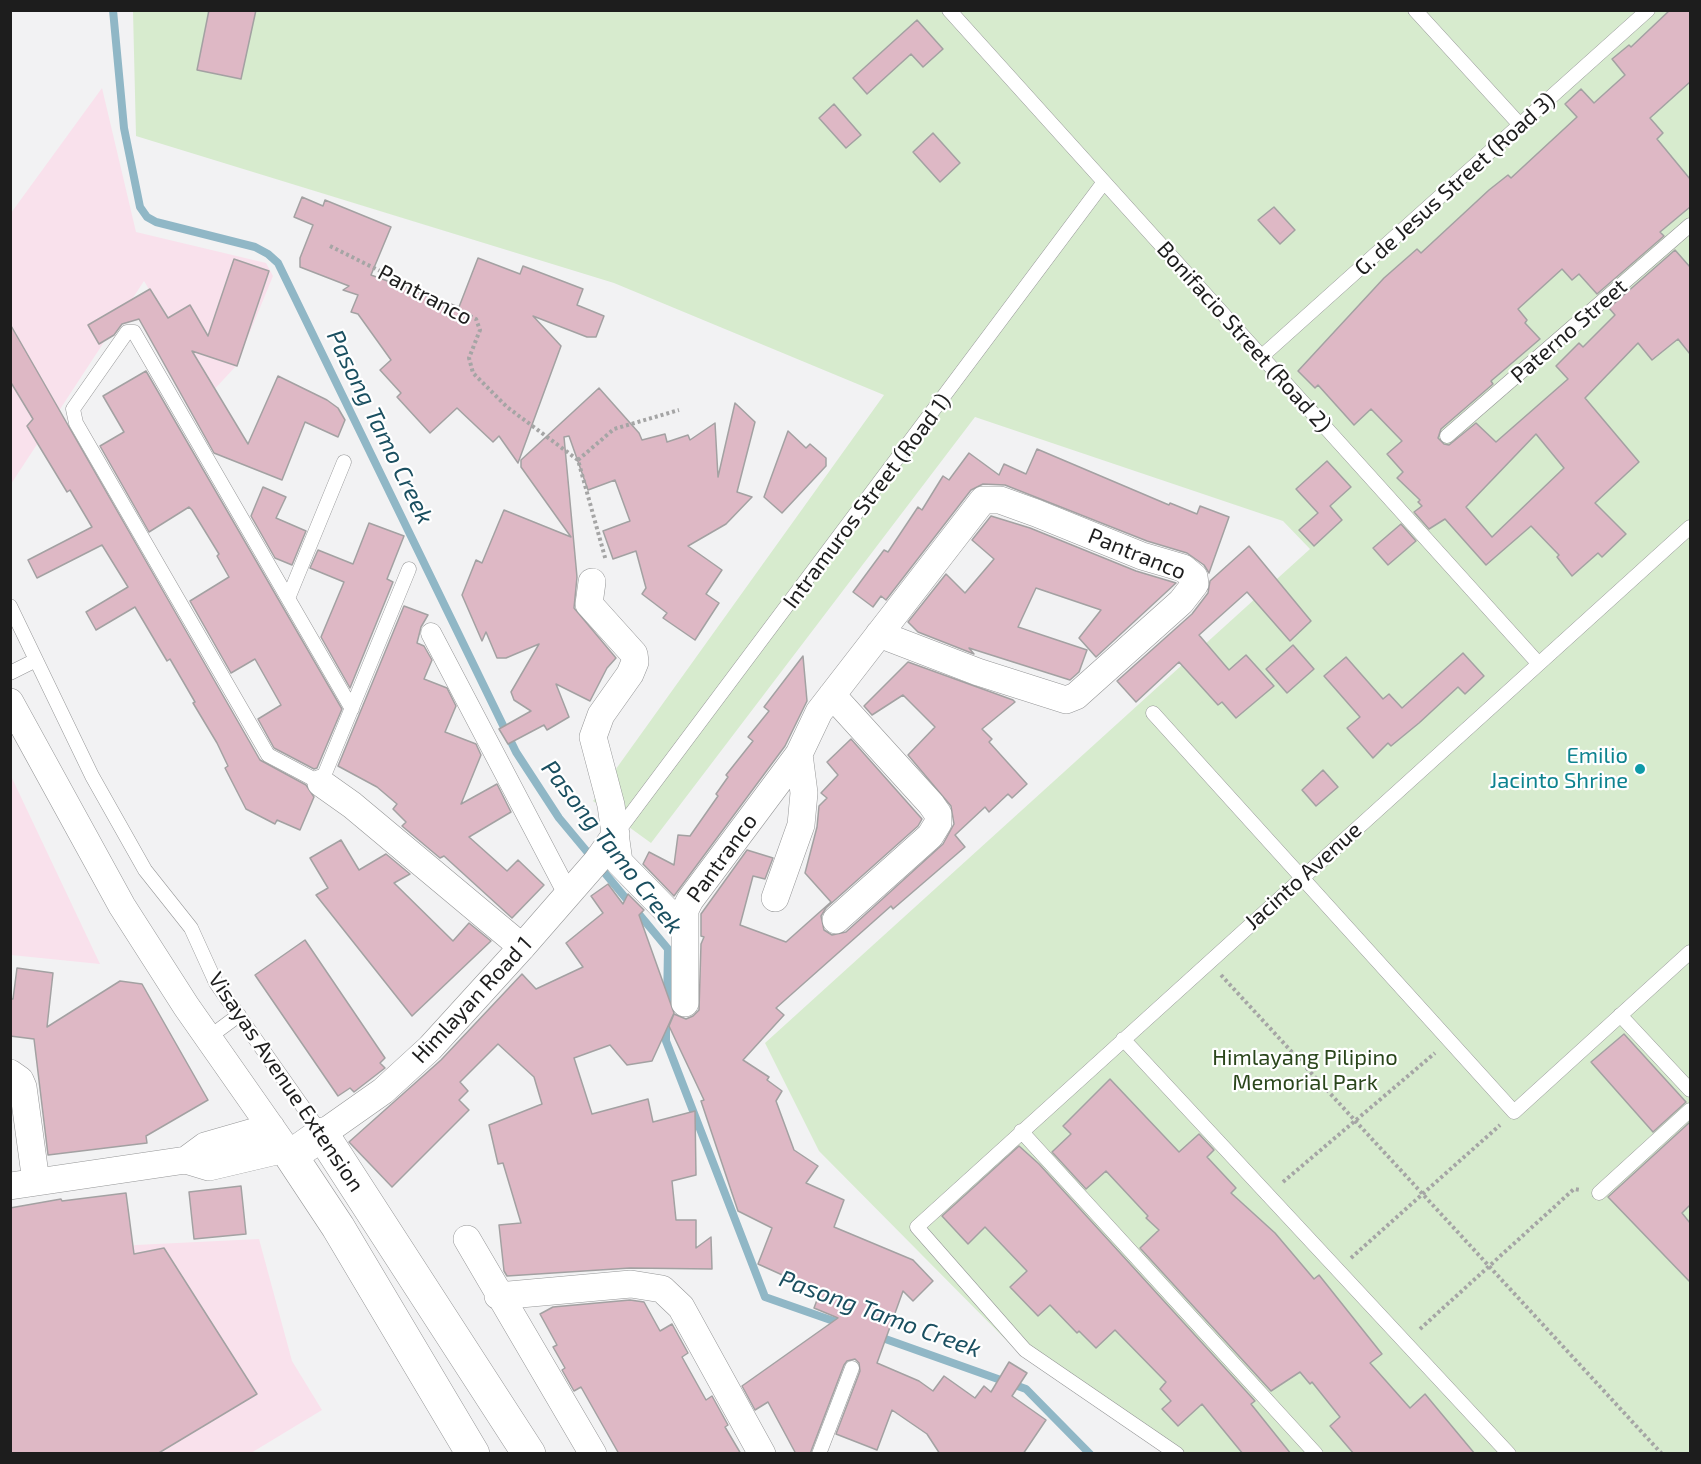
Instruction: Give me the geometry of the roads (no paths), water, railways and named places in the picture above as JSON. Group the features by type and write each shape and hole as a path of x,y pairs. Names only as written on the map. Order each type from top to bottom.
{"street":[{"name":"Pantranco","path":"592,582 589,604 634,654 630,674 601,715 593,737 622,826 619,862 630,876 668,912 676,914 685,910 690,900 799,754 819,712 879,634 983,500 991,498 1036,513 1142,556 1183,568 1194,577 1195,584 1182,602 1076,696 1066,700 978,672 879,634"},
{"path":"431,633 568,894"},
{"path":"832,695 919,789 938,814 938,823 930,836 836,920"},
{"name":"Visayas Avenue Extension","path":"10,702 122,906 208,1038 338,1227 473,1454"},
{"path":"775,898 801,825 804,793 799,754"},
{"path":"321,783 352,805 522,947"},
{"name":"Himlayan Road 1","path":"282,1144 321,1134 383,1091 430,1048 568,894 622,826"},
{"path":"685,910 685,1004"},
{"path":"10,1073 20,1080 23,1087 23,1184 186,1160 209,1167 282,1144"},
{"name":"Visayas Avenue Extension","path":"321,1134 529,1454"},
{"path":"466,1239 593,1454"},
{"path":"498,1296 631,1284 662,1289 681,1307 762,1454"}],"lane":[{"name":"Bonifacio Street (Road 2)","path":"949,10 1538,663"},
{"path":"1415,10 1521,126"},
{"name":"G. de Jesus Street (Road 3)","path":"1261,357 1648,10"},
{"name":"Intramuros Street (Road 1)","path":"622,826 867,502 1104,182"},
{"name":"Paterno Street","path":"1447,436 1690,225"},
{"path":"352,709 289,596 134,332 127,332 73,409 76,423 268,755 321,783 352,709 409,569"},
{"path":"289,596 344,462"},
{"name":"Jacinto Avenue","path":"1177,1454 1025,1350 916,1227 1690,526"},
{"name":"Visayas Avenue Extension","path":"10,606 92,777 140,860 191,928 216,983 321,1134"},
{"path":"10,673 36,660"},
{"path":"1153,713 1514,1112 1690,952"},
{"path":"1620,1015 1690,1090"},
{"path":"208,1038 239,1016"},
{"path":"1123,1039 1509,1454"},
{"path":"1599,1193 1690,1110"},
{"path":"1022,1131 1316,1454"},
{"path":"819,1454 852,1368"}],"waterway":[{"name":"Pasong Tamo Creek","path":"113,10 124,128 140,207 147,217 156,222 255,247 278,263 516,752 559,818 668,949 667,1003"},
{"name":"Pasong Tamo Creek","path":"666,1019 666,1041 765,1297 845,1325"},
{"name":"Pasong Tamo Creek","path":"877,1336 1026,1389 1090,1454"}],"place":[{"name":"Emilio Jacinto Shrine","path":"1640,769"}],"park label":[{"name":"Himlayang Pilipino Memorial Park","path":"1305,1070"}]}
